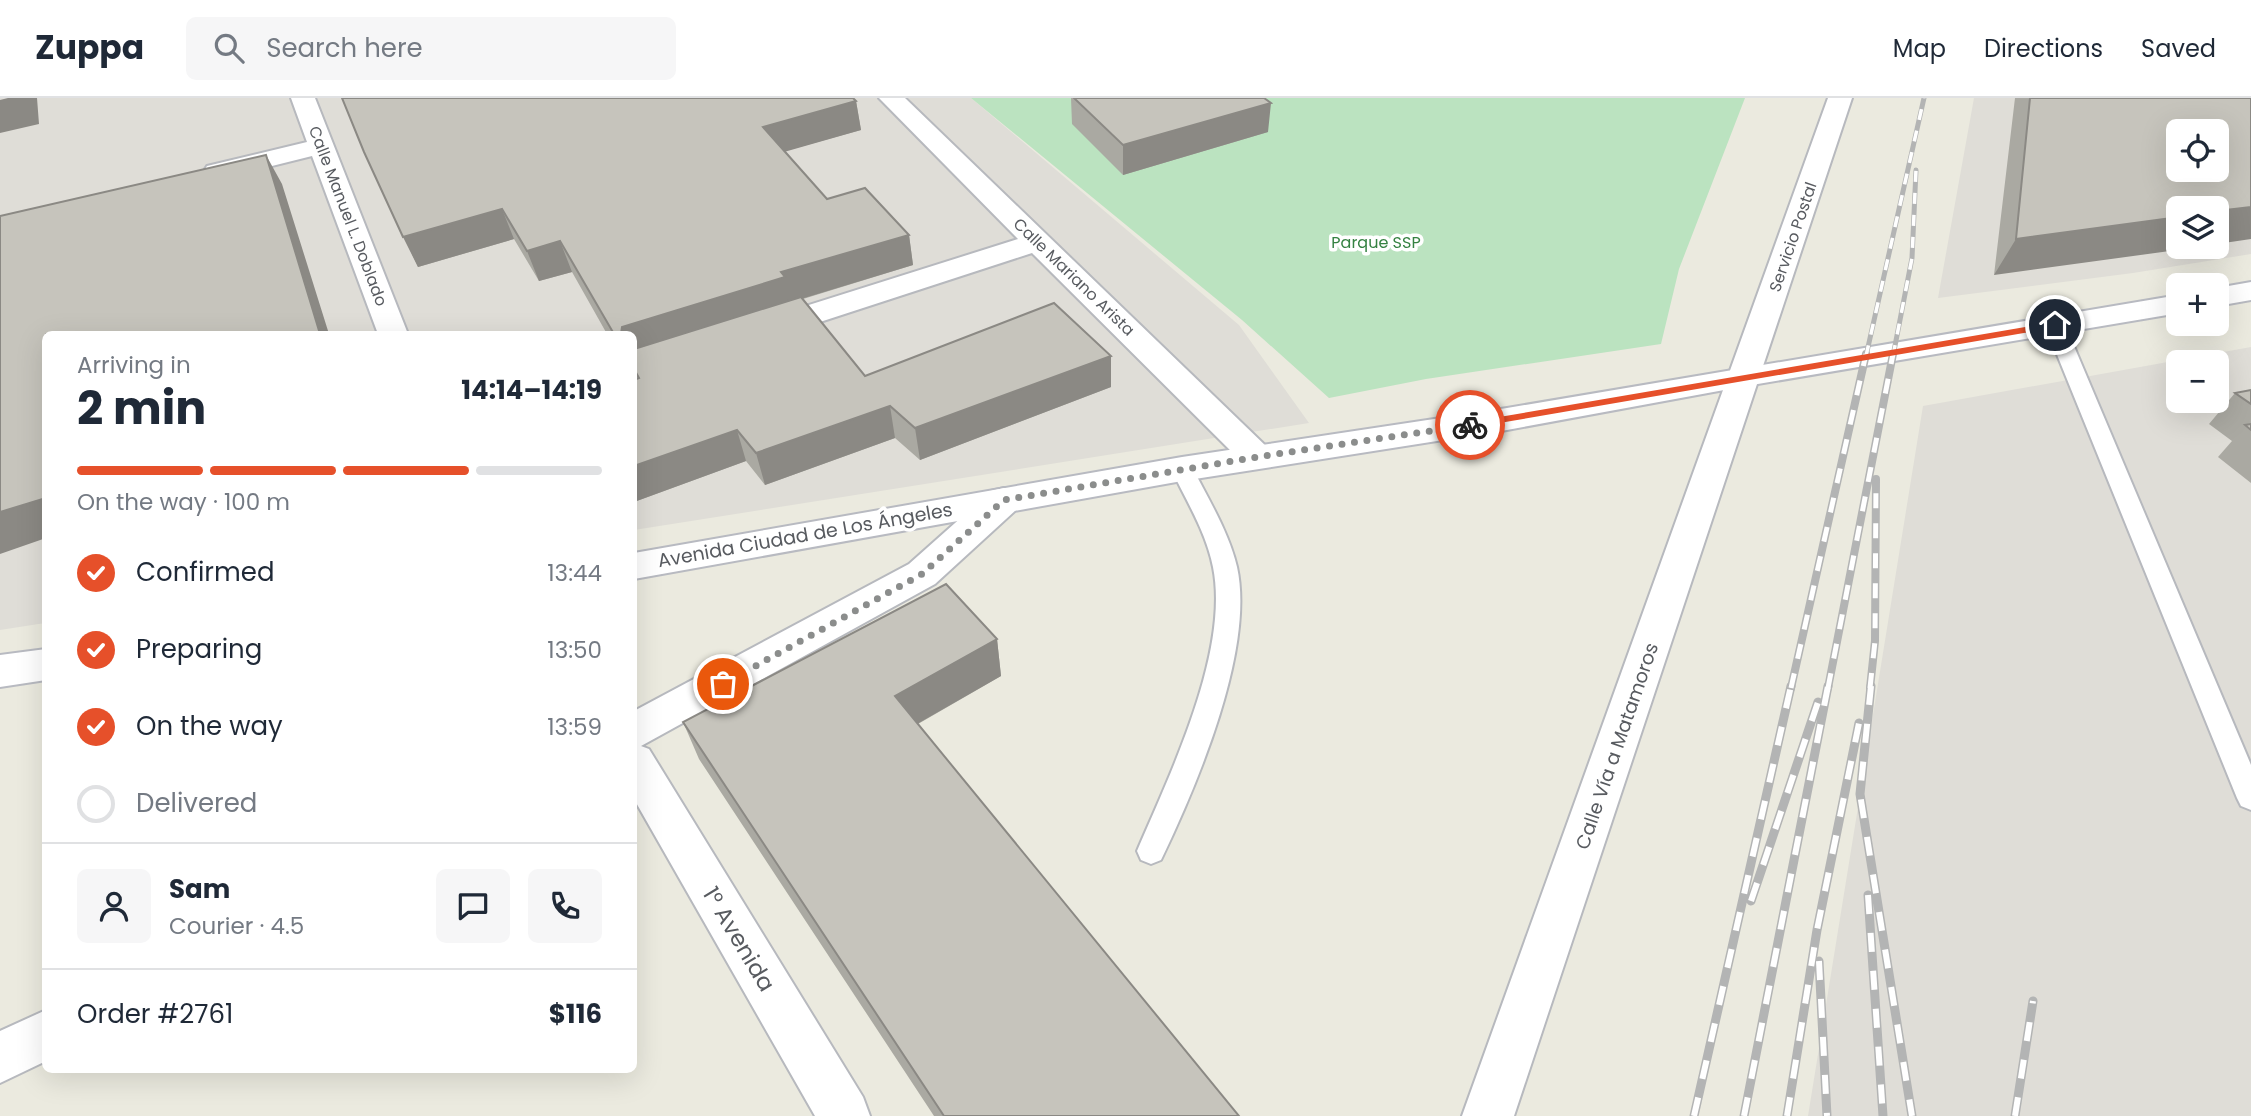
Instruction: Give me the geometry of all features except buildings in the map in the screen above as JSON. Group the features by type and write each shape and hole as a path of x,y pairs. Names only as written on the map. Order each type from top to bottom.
{"street":[{"name":"Calle Manuel L. Doblado","path":"303,98 392,331"},
{"name":"Calle Mariano Arista","path":"891,98 1257,457"},
{"name":"Servicio Postal","path":"1746,376 1840,98"},
{"path":"187,179 320,146"},
{"path":"738,338 1037,242"},
{"path":"2229,295 2251,291"},
{"name":"Avenida Ciudad de Los Ángeles","path":"637,565 1182,469 1507,419 2166,305"},
{"name":"Calle Vía a Matamoros","path":"1488,1116 1746,376"},
{"path":"637,730 922,574 1004,500"},
{"path":"0,671 42,665"},
{"name":"1° Avenida","path":"637,766 844,1116"},
{"path":"0,1058 42,1036"}],"lane":[{"path":"2055,325 2251,798"},
{"path":"1151,851 1202,727 1227,628 1226,570 1212,529 1182,469"}],"shaded area":[{"path":"0,98 971,98 1239,325 1309,423 637,530 637,331 42,331 42,623 0,630"},
{"path":"1974,98 2251,98 2251,254 2229,258 2229,196 2166,196 2166,259 2220,259 1938,298"},
{"path":"2251,347 2251,1116 1808,1116 1923,406 2166,362 2166,413 2229,413 2229,351"}],"green space":[{"name":"Parque SSP","path":"971,98 1745,98 1679,269 1661,344 1426,379 1329,398 1242,320"}],"railway":[{"path":"1866,356 1924,98"},
{"path":"1893,356 1912,258 1916,170"},
{"path":"1791,688 1866,354"},
{"path":"1828,688 1893,354"},
{"path":"1870,688 1875,641 1876,479"},
{"path":"1694,1116 1791,686"},
{"path":"1744,1116 1828,686"},
{"path":"1871,686 1860,794 1912,1116"},
{"path":"1751,901 1818,702"},
{"path":"1787,1116 1817,930 1859,723"},
{"path":"1868,895 1883,1116"},
{"path":"1819,961 1827,1116"},
{"path":"2015,1116 2033,1001"}],"way so far":[{"path":"723,684 922,574 1004,500 1257,457 1470,425"}],"route":[{"path":"1470,425 2055,325"}]}
